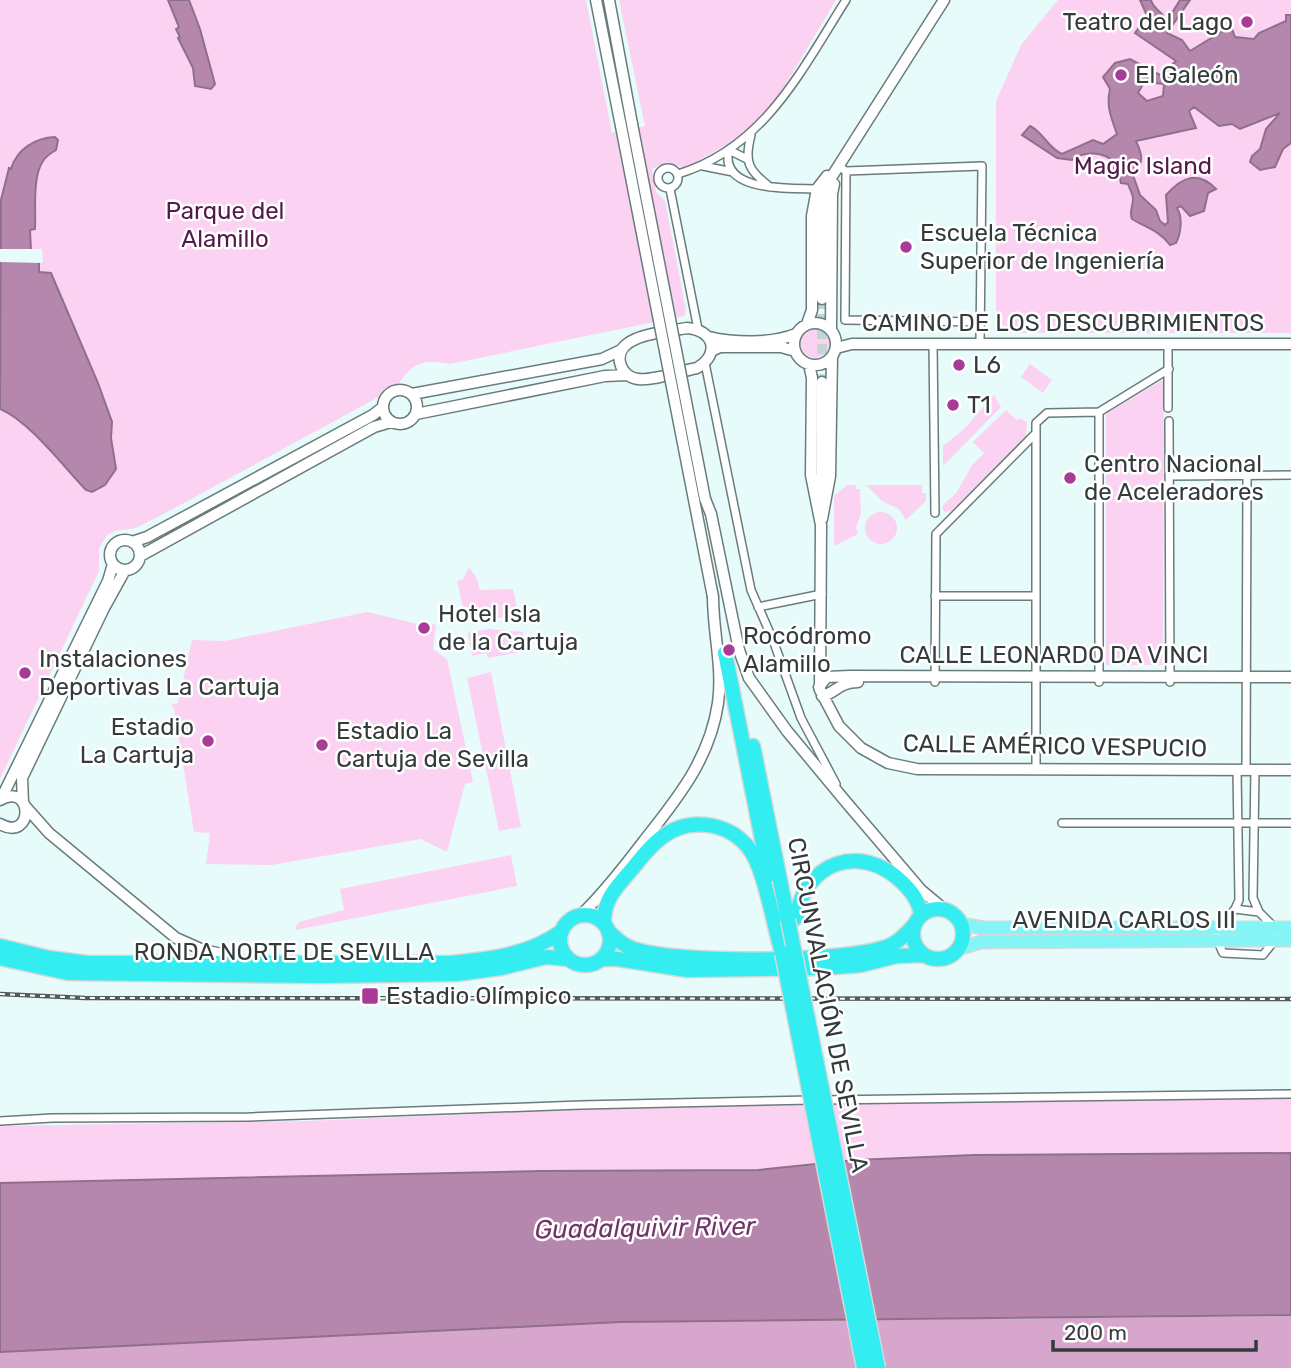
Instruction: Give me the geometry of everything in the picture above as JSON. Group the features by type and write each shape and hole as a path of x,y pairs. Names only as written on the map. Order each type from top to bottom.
{"highway":[{"name":"CIRCUNVALACIÓN DE SEVILLA","path":"730,652 783,921 797,964 878,1368"},
{"path":"602,959 609,946 604,911 608,899 654,844 673,830 702,824 731,833 748,847 783,921 814,878 836,864 856,861 871,863 891,872 915,897 918,919 913,941 923,955"},
{"path":"581,915 597,918 629,947 677,957 713,960 818,957 874,951 904,937 918,919 929,911 945,910 961,924 962,942 958,949"},
{"name":"RONDA NORTE DE SEVILLA","path":"23,959 88,963 452,963 533,948 562,931 568,921 581,915"},
{"name":"CIRCUNVALACIÓN DE SEVILLA","path":"783,921 782,953 864,1368"},
{"path":"562,931 561,946 568,959"},
{"name":"RONDA NORTE DE SEVILLA","path":"3,953 68,973 417,975 479,971 546,957 589,965 602,959 618,959 687,970 822,968 861,965 897,956 923,955 938,960 952,955 958,949"}],"main road":[{"name":"AVENIDA CARLOS III","path":"961,924 984,928 1217,934 1275,934 1291,928"},
{"name":"AVENIDA CARLOS III","path":"958,949 981,942 1217,934"},
{"name":"AVENIDA CARLOS III","path":"1275,934 1291,940"}],"street":[{"path":"581,915 630,859 696,770 709,740 730,652 711,514 705,499 627,125 596,0"},
{"path":"609,0 627,125 713,597 730,652 760,696 846,802 921,890 945,910"},
{"path":"678,174 703,166 751,134 776,107 846,0"},
{"path":"822,299 822,211 825,192 944,0"},
{"path":"741,178 747,174 751,134"},
{"path":"729,150 748,163 757,177 771,187"},
{"path":"729,150 729,164 734,172 758,186 817,189"},
{"path":"703,166 734,172"},
{"path":"412,394 601,359 621,350 631,339 687,328 698,329 709,337 722,340 782,340 796,334 807,324 811,310 812,216 817,189 828,174 839,169 982,166 980,343"},
{"path":"670,168 678,174 678,183 670,188 664,188 660,184 659,174 663,169 670,168"},
{"path":"839,169 845,320 981,322"},
{"path":"796,334 795,351 809,364 817,365 834,352 836,341 831,330 832,194 839,169"},
{"path":"670,188 698,329"},
{"path":"807,324 820,323 831,330"},
{"path":"140,556 374,427 391,422 407,423 416,414 605,376 627,374 639,379 697,368 705,363 711,351 709,337"},
{"name":"CAMINO DE LOS DESCUBRIMIENTOS","path":"834,352 852,344 1291,344"},
{"path":"933,344 935,513"},
{"path":"1168,344 1168,408"},
{"path":"711,351 720,347 781,347 795,351"},
{"path":"621,350 620,363 627,374"},
{"name":"CALLE AMÉRICO VESPUCIO","path":"821,525 830,476 834,352"},
{"path":"705,363 751,590 773,640 801,718 846,802"},
{"name":"CALLE AMÉRICO VESPUCIO","path":"809,364 812,378 811,475 821,525 824,687 836,720 861,748 896,766 917,769 1291,770"},
{"path":"1036,770 1036,423 1047,413 1099,412 1169,369"},
{"path":"821,525 822,382"},
{"path":"0,800 108,581 113,564 110,554 114,545 147,537 373,415 383,407 387,396 396,390 412,394 417,404 416,414"},
{"path":"383,407 391,422"},
{"path":"1099,412 1099,679"},
{"path":"1169,421 1170,679"},
{"path":"935,679 936,534 1036,433"},
{"path":"1217,934 1236,909 1239,900 1238,823 1246,770 1247,475"},
{"path":"1169,476 1291,475"},
{"path":"0,824 11,828 19,825 25,817 22,778 104,608 125,570 137,565 140,556 138,548 132,542"},
{"path":"113,564 125,570"},
{"path":"758,607 822,594"},
{"path":"935,596 1036,596"},
{"name":"CALLE LEONARDO DA VINCI","path":"1246,680 1291,677"},
{"name":"CALLE LEONARDO DA VINCI","path":"824,687 851,682 935,679 1291,682"},
{"path":"1246,770 1254,823 1253,898 1259,912 1275,934"},
{"path":"0,800 11,796 24,804 49,833 189,946 226,957 319,964"},
{"path":"1062,823 1291,823"},
{"path":"1236,909 1259,912"},
{"path":"0,1121 52,1118 250,1117 581,1105 1291,1094"}],"green space":[{"name":"Parque del Alamillo","path":"0,0 586,0 612,133 645,126 619,0 836,0 774,104 746,134 685,168 666,162 652,169 656,192 665,201 686,310 684,316 450,364 432,362 418,365 407,373 397,387 136,528 107,535 99,548 99,571 0,779"},
{"name":"Magic Island","path":"1058,0 1291,0 1291,333 996,333 996,101 1021,45"},
{"path":"815,328 826,332 830,343 826,354 815,358 804,354 800,343 804,332"},
{"path":"1030,364 1052,380 1043,393 1021,377"},
{"path":"1164,379 1163,665 1106,665 1106,414"},
{"path":"994,395 1001,407 943,466 943,446 964,429"},
{"path":"1006,410 1017,420 1019,418 1027,422 1026,437 951,511 944,512 942,506 957,492 972,465 984,453 973,442"},
{"path":"847,485 856,485 856,489 860,489 861,513 856,528 858,534 834,546 834,496"},
{"path":"866,485 922,485 926,501 906,520 899,509 882,501"},
{"path":"881,512 892,517 897,528 892,539 881,544 870,539 865,528 870,517"},
{"path":"469,567 480,590 513,589 519,618 465,616 457,581 463,579"},
{"name":"Estadio La Cartuja de Sevilla","path":"368,612 425,626 426,623 436,625 433,649 447,659 473,782 465,784 447,852 421,839 272,865 206,864 210,833 194,832 174,708 171,705 178,703 192,640 224,641"},
{"path":"488,629 523,632 526,651 488,658 486,653 472,656 468,633"},
{"path":"491,672 521,827 499,831 467,678"},
{"path":"511,855 517,886 296,930 299,922 344,910 340,889"},
{"path":"1291,1094 1291,1154 855,1160 758,1170 0,1184 0,1126 307,1121 840,1099"}],"shaded area":[{"path":"1291,1316 1291,1368 0,1368 0,1352 620,1322"}],"water":[{"path":"168,0 189,0 215,84 211,89 195,86 193,68 178,38 180,37 176,29 179,27"},
{"path":"1140,0 1151,0 1167,21 1180,0 1190,0 1167,33 1182,40 1190,51 1231,26 1235,37 1254,39 1259,33 1286,21 1286,15 1291,15 1291,143 1283,149 1275,167 1260,170 1250,162 1260,149 1266,129 1280,113 1240,129 1232,124 1219,126 1194,107 1189,111 1196,128 1136,141 1141,158 1133,175 1140,195 1156,210 1160,221 1165,225 1168,222 1166,195 1178,184 1196,178 1203,179 1216,189 1208,193 1204,211 1190,216 1181,206 1177,208 1181,221 1180,230 1176,243 1170,245 1157,233 1132,219 1132,195 1128,184 1121,183 1119,174 1114,169 1115,162 1094,154 1072,160 1057,158 1022,135 1030,126 1062,154 1093,140 1103,144 1117,134 1109,106 1110,89 1103,77 1115,63 1130,59 1160,75 1176,61 1135,33 1140,26 1147,30 1152,27","holes":["1143,84 1164,84 1163,96 1147,101 1138,93"]},
{"path":"55,137 58,140 56,150 44,159 37,176 35,229 30,230 31,250 39,250 39,272 51,273 112,422 111,438 116,469 105,485 92,492 86,490 22,423 0,409 1,200 9,168 11,169 22,150 34,142"},
{"name":"Guadalquivir River","path":"1291,1153 1291,1315 620,1322 0,1352 0,1183 541,1171 758,1170 855,1160 974,1155"}],"pier":[{"path":"0,249 42,249 43,263 0,262"}],"tunnel":[{"path":"822,299 822,382"}],"railway":[{"path":"0,994 85,998 1291,999"}],"place":[{"name":"Teatro del Lago","path":"1247,22"},
{"name":"El Galeón","path":"1121,75"},
{"name":"Escuela Técnica Superior de Ingeniería","path":"906,247"},
{"name":"L6","path":"959,365"},
{"name":"T1","path":"953,405"},
{"name":"Centro Nacional de Aceleradores","path":"1070,478"},
{"name":"Hotel Isla de la Cartuja","path":"424,628"},
{"name":"Rocódromo Alamillo","path":"729,650"},
{"name":"Instalaciones Deportivas La Cartuja","path":"25,673"},
{"name":"Estadio La Cartuja","path":"208,741"},
{"name":"Estadio La Cartuja de Sevilla","path":"322,745"},
{"name":"Estadio Olímpico","path":"370,996"}]}
